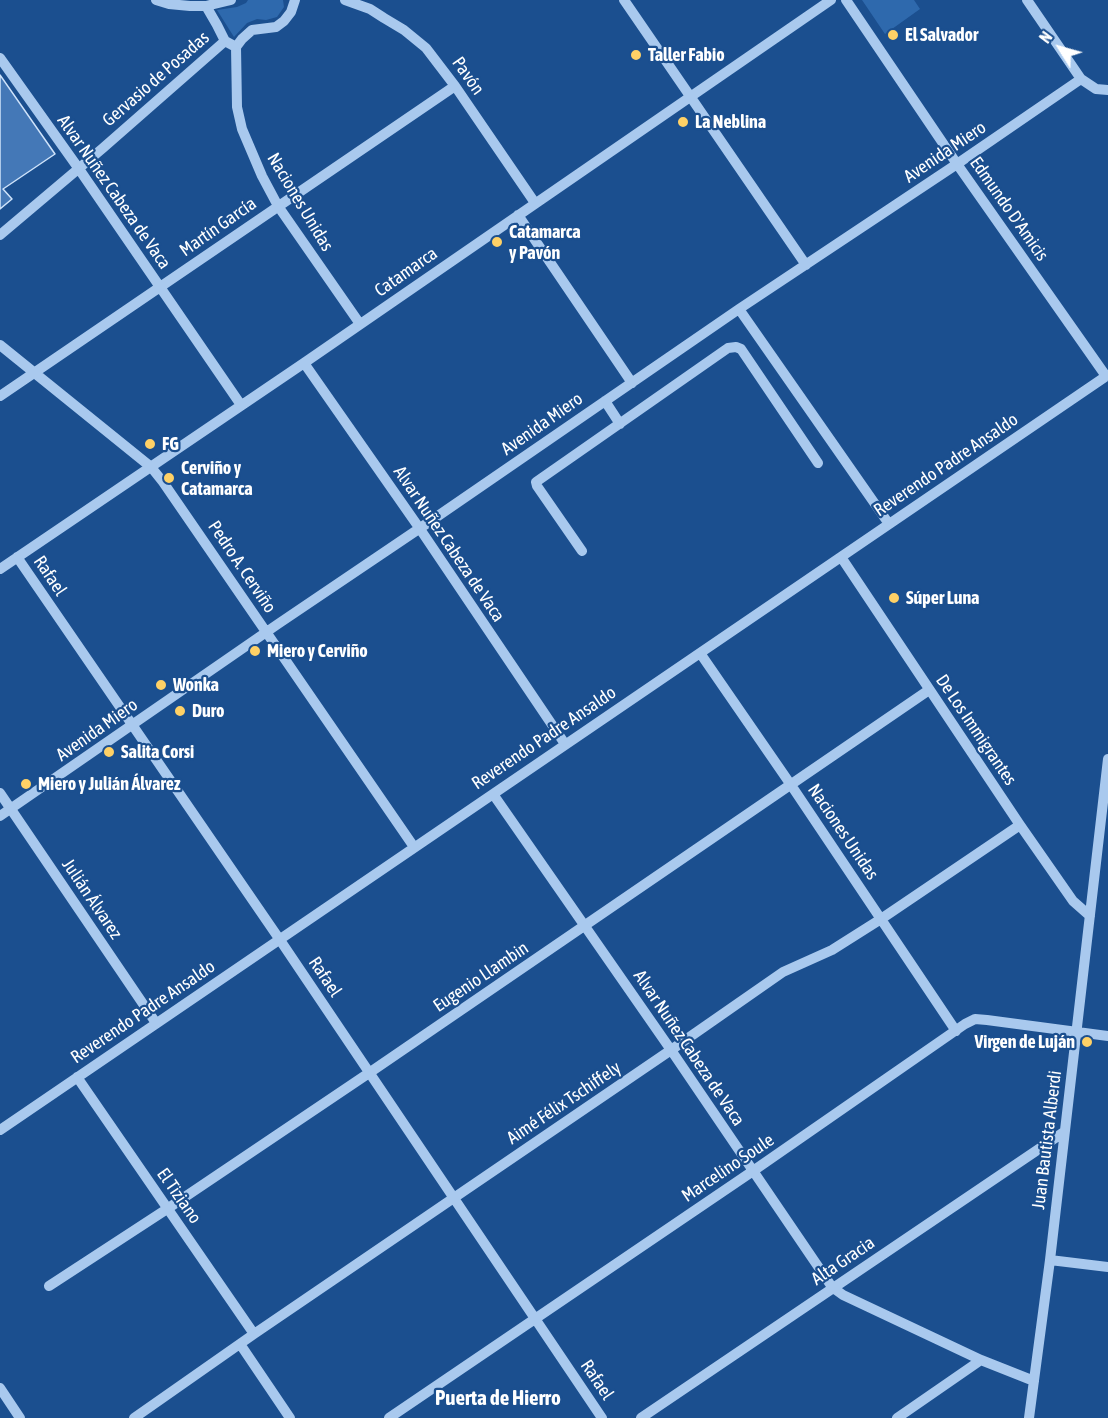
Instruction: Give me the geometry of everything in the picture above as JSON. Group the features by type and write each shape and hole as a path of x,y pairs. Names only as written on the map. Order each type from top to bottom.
{"street":[{"path":"156,0 169,4 206,6 225,41 236,47"},
{"name":"Gervasio de Posadas","path":"206,6 231,0"},
{"name":"Gervasio de Posadas","path":"236,47 252,30 276,27 284,21 291,12 295,0"},
{"name":"Pavón","path":"345,0 370,9 404,30 426,48 455,86 535,203"},
{"path":"624,0 806,265"},
{"name":"Catamarca","path":"0,569 831,0"},
{"name":"Edmundo D'Amicis","path":"846,0 957,164 1107,376"},
{"path":"1027,0 1081,80 1096,89 1108,90"},
{"name":"Gervasio de Posadas","path":"0,235 225,41"},
{"name":"Naciones Unidas","path":"236,47 237,107 242,129 262,176 278,206 360,324"},
{"name":"Alvar Nuñez Cabeza de Vaca","path":"0,58 241,405"},
{"name":"Avenida Miero","path":"0,816 739,309 1081,80"},
{"name":"Martín García","path":"0,396 455,86"},
{"path":"518,215 632,382"},
{"path":"739,309 889,524"},
{"name":"Pedro A. Cerviño","path":"0,345 151,467 414,847"},
{"path":"582,551 536,482 728,348 736,346 741,349 818,464"},
{"name":"Alvar Nuñez Cabeza de Vaca","path":"304,363 420,529 565,744"},
{"name":"Reverendo Padre Ansaldo","path":"1,1127 280,940 1107,376"},
{"path":"605,401 620,424"},
{"name":"Rafael","path":"17,557 280,940 602,1418"},
{"name":"De Los Immigrantes","path":"841,557 1020,825 1073,901 1090,916"},
{"name":"Naciones Unidas","path":"700,653 956,1031"},
{"name":"Eugenio Llambin","path":"49,1286 369,1073 929,690"},
{"name":"Juan Bautista Alberdi","path":"1029,1418 1105,803 1108,759"},
{"name":"Julián Álvarez","path":"0,793 156,1023"},
{"name":"Alvar Nuñez Cabeza de Vaca","path":"493,794 586,926 832,1287 843,1295 981,1360 1034,1381"},
{"name":"Aimé Félix Tschiffely","path":"134,1418 783,972 832,950 881,920 1020,825"},
{"name":"Marcelino Soule","path":"388,1418 753,1171 965,1024 975,1019 1108,1036"},
{"name":"El Tiziano","path":"76,1077 254,1334"},
{"name":"Alta Gracia","path":"641,1418 1064,1132"},
{"path":"1050,1260 1108,1267"},
{"path":"240,1344 290,1418"},
{"path":"897,1418 981,1360"},
{"path":"0,1388 20,1418"}],"shaded area":[{"path":"248,0 283,0 284,7 277,17 266,20 257,19 247,23 234,37 217,10 237,7"},
{"path":"862,0 914,0 920,9 885,34"}],"building":[{"path":"0,75 55,154 3,189 12,199 0,209"}],"place":[{"name":"El Salvador","path":"893,35"},
{"name":"Taller Fabio","path":"636,55"},
{"name":"La Neblina","path":"683,122"},
{"name":"Catamarca y Pavón","path":"497,242"},
{"name":"FG","path":"150,444"},
{"name":"Cerviño y Catamarca","path":"169,478"},
{"name":"Súper Luna","path":"894,598"},
{"name":"Miero y Cerviño","path":"255,651"},
{"name":"Wonka","path":"161,685"},
{"name":"Duro","path":"180,711"},
{"name":"Salita Corsi","path":"109,752"},
{"name":"Miero y Julián Álvarez","path":"26,784"},
{"name":"Virgen de Luján","path":"1087,1042"}],"district":[{"name":"Puerta de Hierro","path":"498,1398"}]}
